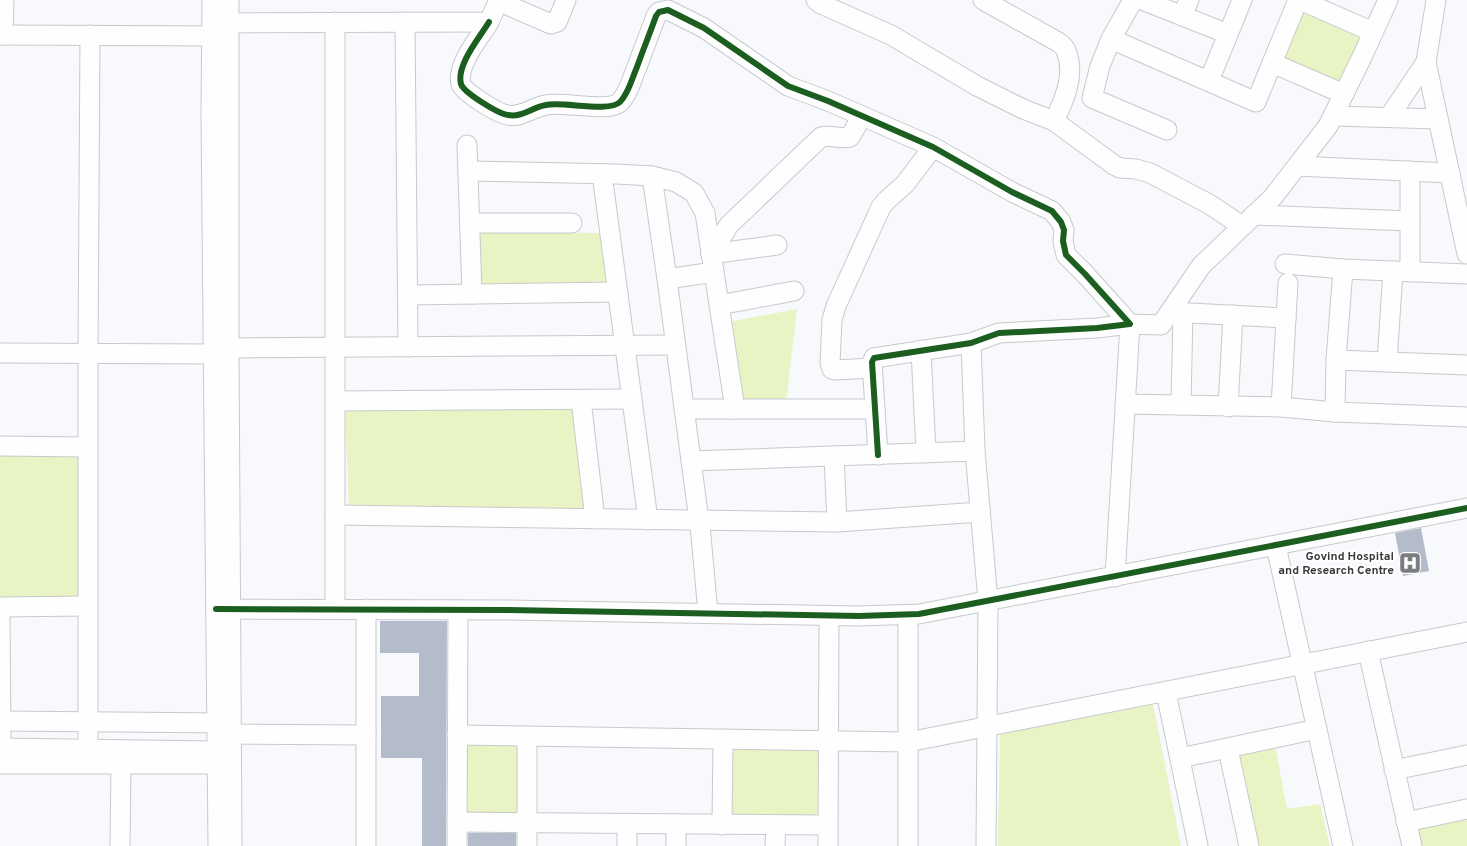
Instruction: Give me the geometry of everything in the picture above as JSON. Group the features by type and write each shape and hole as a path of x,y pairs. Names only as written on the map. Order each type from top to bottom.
{"street":[{"path":"4,0 2,35 90,35 220,30 335,22 489,22"},
{"path":"212,0 220,30 221,351 224,609 223,741 218,846"},
{"path":"220,30 229,0"},
{"path":"566,0 557,22 554,24 498,1 489,22 466,59 461,72 461,84 467,92 506,115 514,116 545,105 613,106 619,103 629,86 656,16 659,12 668,10 704,28 788,86 828,101 933,148 1057,215 1064,230 1063,241 1066,255 1130,324 1115,577"},
{"path":"816,0 821,4 891,35 977,86 1023,109 1054,121 1114,165 1120,168 1136,169 1150,174 1209,204 1248,221 1410,221"},
{"path":"983,0 1058,42 1066,50 1069,60 1069,78 1066,92 1054,121"},
{"path":"1134,0 1111,39 1100,66 1092,98 1167,130"},
{"path":"1142,0 1185,8 1228,34"},
{"path":"1209,81 1242,0"},
{"path":"1111,39 1256,102 1299,0 1373,32"},
{"path":"878,455 872,368 872,360 874,358 971,343 999,333 1097,328 1130,324 1161,325 1177,312 1201,266 1273,197 1328,126 1388,0"},
{"path":"1433,1 1426,62 1467,254"},
{"path":"335,22 335,609"},
{"path":"405,22 408,347"},
{"path":"88,750 90,35"},
{"path":"1389,117 1426,62"},
{"path":"1272,63 1344,94"},
{"path":"713,263 729,225 821,137 850,137 862,116"},
{"path":"1333,116 1438,119"},
{"path":"467,145 472,294"},
{"path":"872,368 832,369 830,363 833,314 882,207 887,200 904,184 933,148"},
{"path":"1297,166 1450,173"},
{"path":"1387,362 1410,221 1410,171"},
{"path":"468,172 652,176 676,182 694,192 705,213 734,409"},
{"path":"602,174 648,520"},
{"path":"652,176 699,521 708,614"},
{"path":"470,223 572,223"},
{"path":"667,279 713,263 777,245"},
{"path":"1285,264 1343,269 1467,274"},
{"path":"1335,412 1336,360 1343,269"},
{"path":"1281,407 1288,283"},
{"path":"719,305 794,291"},
{"path":"408,295 618,292"},
{"path":"1177,312 1286,318"},
{"path":"1177,312 1181,405"},
{"path":"1228,407 1233,315"},
{"path":"971,343 975,451 988,601 986,846"},
{"path":"0,353 88,354 335,347 675,345"},
{"path":"921,350 926,453"},
{"path":"1336,360 1467,365"},
{"path":"335,401 632,399"},
{"path":"581,400 595,519"},
{"path":"1125,404 1281,407 1335,412 1467,417"},
{"path":"684,409 875,409"},
{"path":"0,446 88,447"},
{"path":"691,461 975,451"},
{"path":"834,456 837,522"},
{"path":"224,609 458,610 829,616 908,615 1115,577 1467,508"},
{"path":"335,515 837,522 980,512"},
{"path":"1276,546 1343,846"},
{"path":"0,606 88,606"},
{"path":"366,609 366,846"},
{"path":"457,846 458,610"},
{"path":"0,613 0,754"},
{"path":"908,615 908,846"},
{"path":"828,846 829,616"},
{"path":"457,735 908,742 1467,632"},
{"path":"1368,651 1412,846"},
{"path":"1166,692 1198,846"},
{"path":"1,721 88,721 223,741"},
{"path":"1180,758 1317,730"},
{"path":"0,754 223,741 366,735"},
{"path":"527,736 527,846"},
{"path":"722,825 723,739"},
{"path":"0,754 121,764 223,741"},
{"path":"223,741 232,846"},
{"path":"1228,749 1249,846"},
{"path":"1394,770 1467,755"},
{"path":"120,846 121,764"},
{"path":"1406,822 1467,809"},
{"path":"457,822 828,826"},
{"path":"627,824 627,846"},
{"path":"676,824 676,846"},
{"path":"775,846 776,825"}],"green space":[{"path":"1302,8 1364,35 1342,86 1280,58"},
{"path":"472,232 601,233 608,287 476,289"},
{"path":"797,309 786,403 740,404 729,322"},
{"path":"576,408 586,512 349,509 345,409"},
{"path":"0,455 81,455 80,598 0,597"},
{"path":"1153,704 1181,846 998,846 1000,734"},
{"path":"519,741 519,817 464,817 464,742"},
{"path":"1275,745 1287,809 1320,804 1330,846 1253,846 1232,755"},
{"path":"730,748 821,748 821,817 730,817"},
{"path":"1467,814 1467,846 1417,846 1412,827"}],"building":[{"path":"1421,528 1429,571 1403,576 1395,533"},
{"path":"380,621 447,621 446,846 422,846 422,758 381,758 381,696 419,696 419,653 380,653"},
{"path":"468,833 516,833 516,846 468,846"}],"cycle path":[{"path":"489,22 465,60 460,76 461,84 475,98 504,114 513,116 518,115 541,106 553,104 606,107 620,102 630,85 656,16 659,12 668,10 704,28 788,86 828,101 933,147 1012,192 1052,211 1061,222 1064,230 1063,241 1066,255 1130,324 1097,328 999,333 971,343 874,358 872,362 878,455"},
{"path":"216,609 505,610 859,616 919,614 1467,508"}],"place":[{"name":"Govind Hospital and Research Centre","path":"1410,563"}]}
